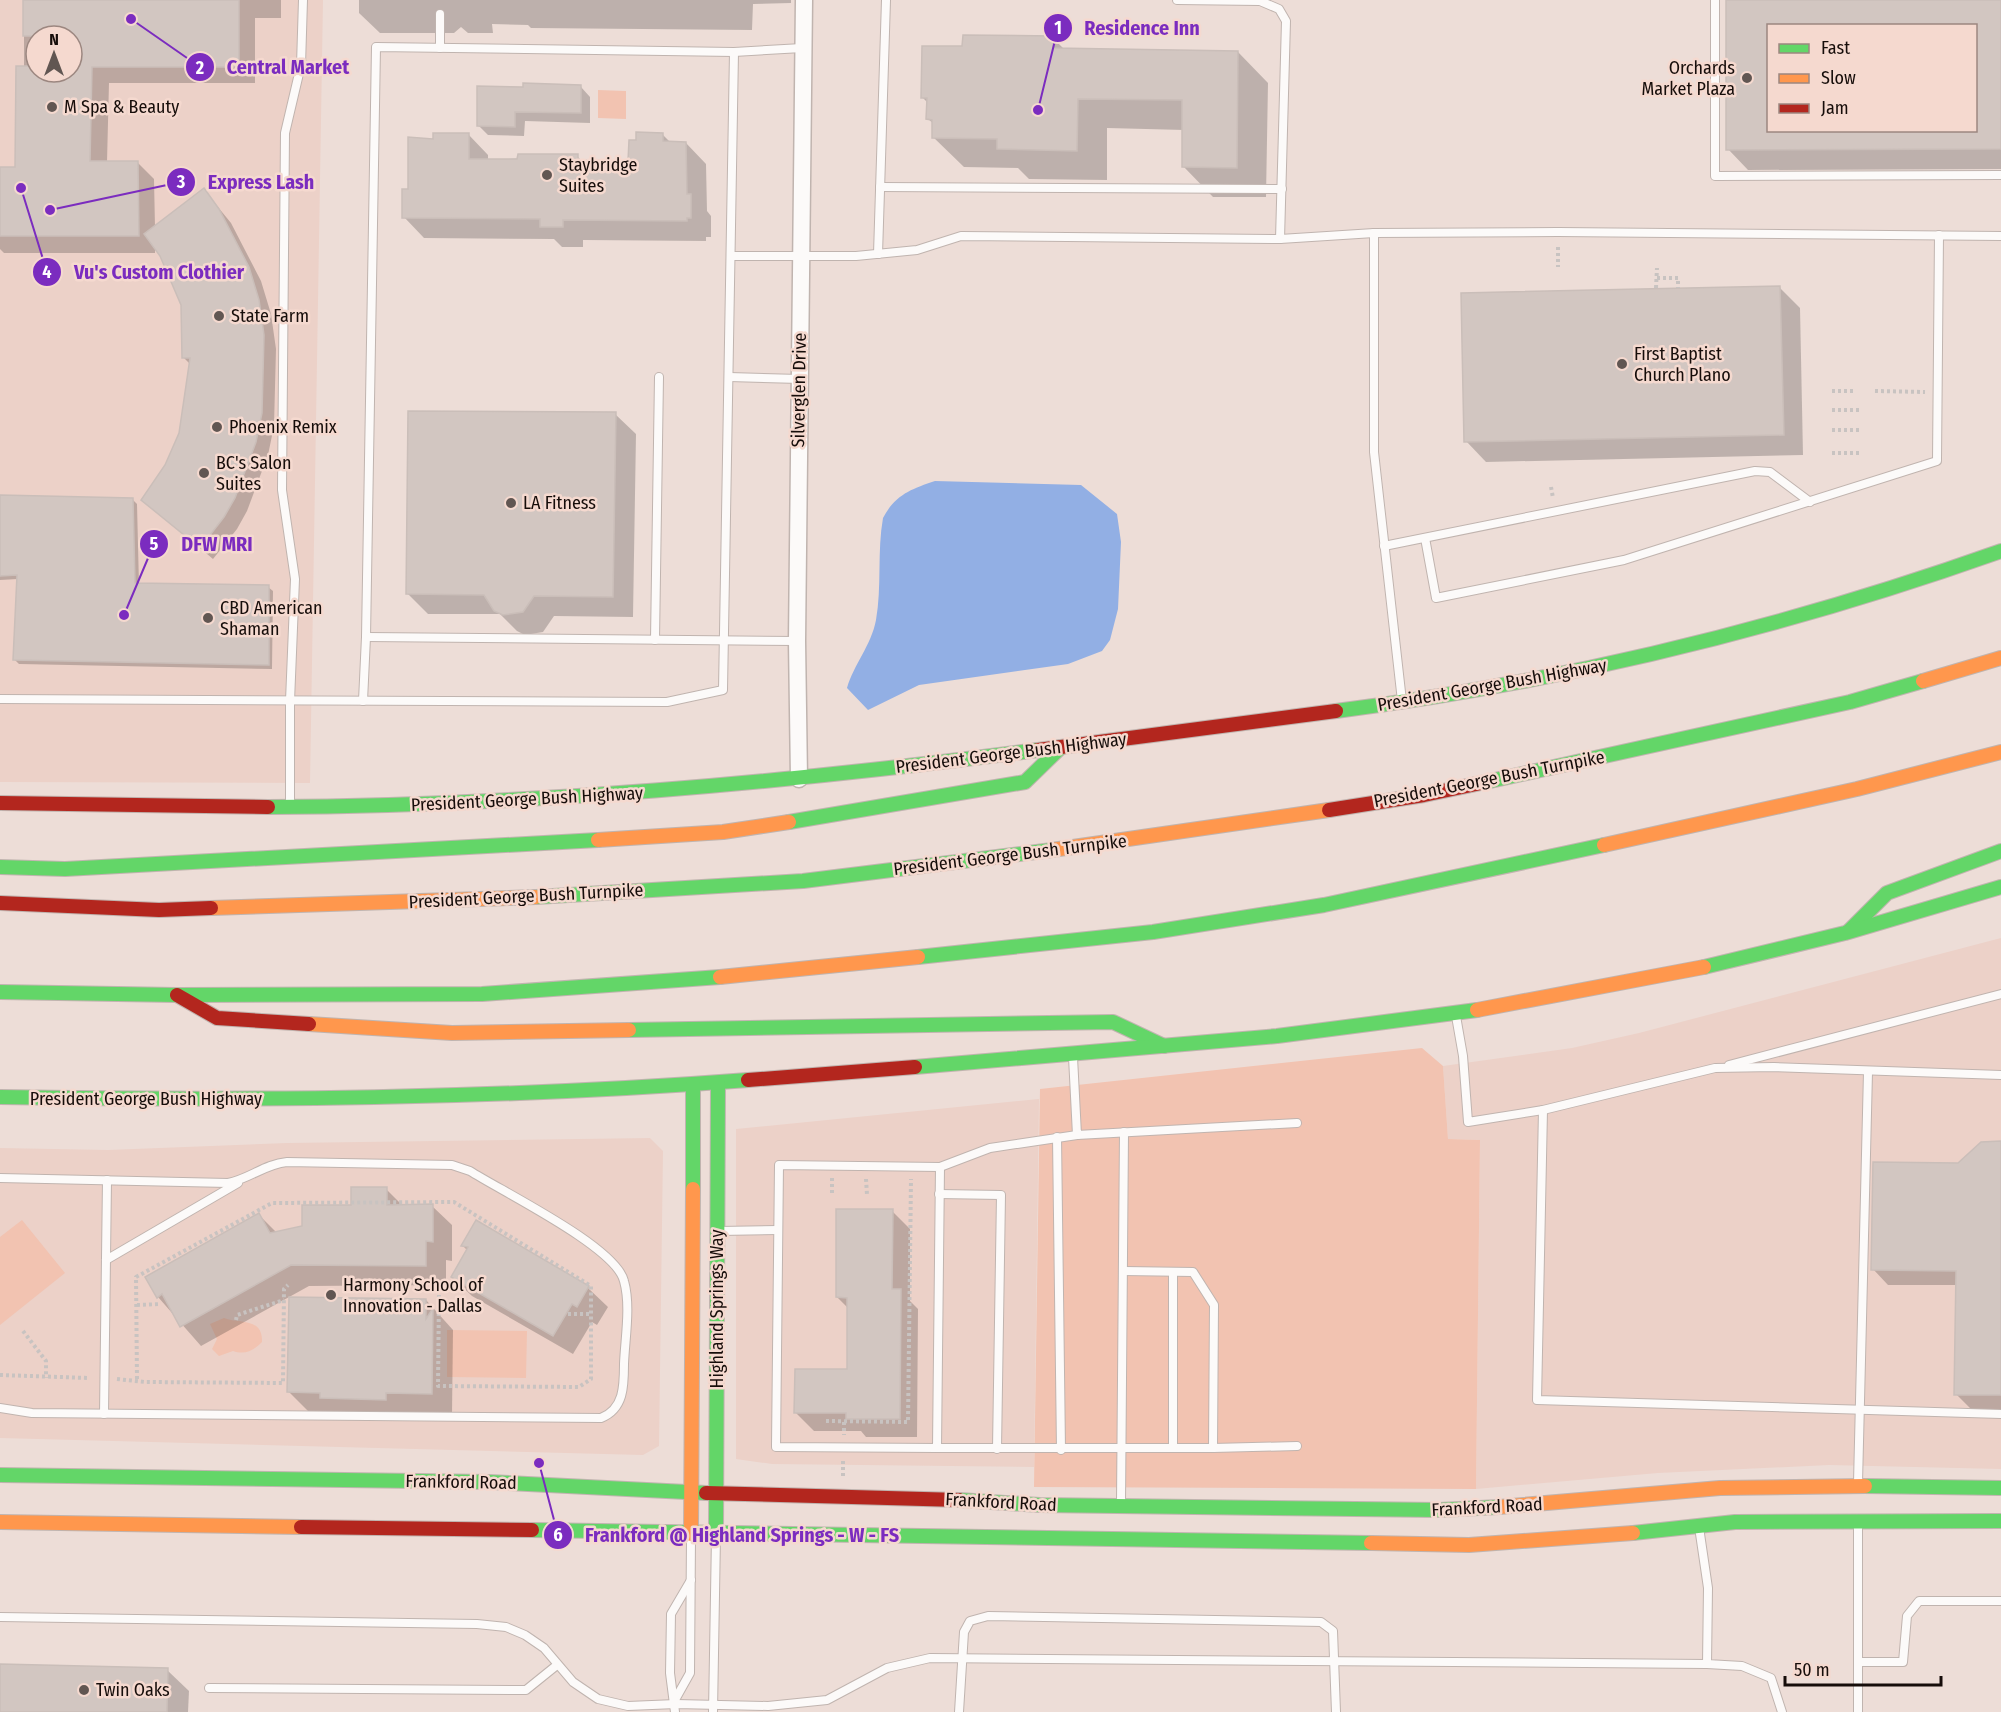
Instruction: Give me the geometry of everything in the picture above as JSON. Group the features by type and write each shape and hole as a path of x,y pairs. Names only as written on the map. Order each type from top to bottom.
{"main road":[{"name":"President George Bush Highway","path":"0,803 290,808 542,800 799,779 1060,747 1402,702 1536,680 1680,650 1825,611 2001,551"},
{"name":"President George Bush Turnpike","path":"0,903 182,909 490,900 815,879 1144,838 1424,795 1850,702 2001,658"},
{"path":"0,867 65,869 402,853 723,832 895,806 1025,782 1060,747"},
{"path":"0,992 176,995 482,994 769,973 1153,932 1324,905 1478,873 1857,789 2001,752"},
{"path":"1849,931 1887,893 2001,851"},
{"name":"President George Bush Highway","path":"0,1098 370,1099 718,1084 1327,1030 1456,1013 1666,975 1849,931 2001,886"},
{"path":"176,995 217,1018 374,1030 532,1034 1113,1022 1164,1046"},
{"name":"Highland Springs Way","path":"691,1534 690,1494 705,1231 718,1084"},
{"name":"Highland Springs Way","path":"693,1085 705,1231 717,1535"},
{"name":"Frankford Road","path":"0,1475 489,1482 690,1494 918,1498 1121,1507 1439,1510 1548,1505 1717,1488 1791,1485 1858,1503 2001,1521"},
{"name":"Frankford Road","path":"0,1522 1469,1545 1571,1539 1858,1503 2001,1488"}],"street":[{"name":"Silverglen Drive","path":"799,779 797,640 804,0"}],"lane":[{"path":"290,808 290,700 295,579 282,490 285,133 301,65 303,0"},
{"path":"878,254 886,0"},
{"path":"1177,0 1260,1 1279,9 1286,21 1280,239"},
{"path":"1715,0 1715,176 2001,176"},
{"path":"440,14 440,48"},
{"path":"363,701 376,47 734,52 802,48"},
{"path":"0,699 667,702 723,690 734,52"},
{"path":"880,187 1282,189"},
{"path":"731,256 878,254 917,250 961,236 1280,239 1374,233 1558,232 2001,236"},
{"path":"1374,233 1374,452 1402,702"},
{"path":"1425,538 1436,597 1624,560 1937,461 1939,235"},
{"path":"655,640 659,377"},
{"path":"729,377 800,379"},
{"path":"1384,546 1755,471 1770,472 1809,502"},
{"path":"366,637 797,640"},
{"path":"1456,1013 1463,1056 1468,1122 1543,1110 2001,994"},
{"path":"1073,1054 1077,1135"},
{"path":"1715,1068 1774,1067 2001,1075"},
{"path":"1858,1712 1858,1503 1868,1072"},
{"path":"1543,1110 1537,1400 2001,1414"},
{"path":"1297,1123 1057,1137 990,1148 940,1167 779,1165 776,1447 1061,1450 1297,1446"},
{"path":"1121,1507 1124,1132"},
{"path":"1057,1137 1061,1450"},
{"path":"0,1408 32,1413 593,1419 608,1415 618,1406 624,1378 626,1291 618,1267 598,1249 470,1171 452,1165 287,1162 272,1165 106,1260"},
{"path":"937,1448 940,1167"},
{"path":"0,1178 228,1182 246,1178"},
{"path":"104,1414 106,1180"},
{"path":"939,1194 1001,1195 997,1449"},
{"path":"705,1231 778,1230"},
{"path":"1124,1271 1193,1272 1214,1305 1213,1448"},
{"path":"1173,1272 1173,1448"},
{"path":"1698,1524 1708,1588 1707,1664"},
{"path":"676,1704 690,1673 691,1534"},
{"path":"713,1708 717,1535"},
{"path":"676,1704 670,1673 671,1614 691,1580"},
{"path":"1858,1662 1903,1662 1907,1616 1919,1601 2001,1601"},
{"path":"959,1712 964,1632 970,1621 988,1616 1321,1622 1333,1631 1336,1712"},
{"path":"0,1617 477,1624 506,1627 525,1635 544,1648 573,1682 598,1699 628,1706 676,1704 713,1708 768,1706 827,1700 888,1668 930,1658 1334,1660 1742,1665 1771,1678 1782,1712"},
{"path":"209,1688 526,1690 557,1665"}],"path":[{"path":"1558,247 1558,267"},
{"path":"1656,268 1656,288"},
{"path":"1656,278 1678,279 1678,288"},
{"path":"1832,391 1854,391"},
{"path":"1875,391 1923,392"},
{"path":"1832,410 1862,410"},
{"path":"1832,430 1862,430"},
{"path":"1832,453 1862,453"},
{"path":"832,1195 832,1178 843,1178"},
{"path":"855,1178 877,1178"},
{"path":"866,1178 867,1195"},
{"path":"826,1421 908,1422 911,1178 900,1178"},
{"path":"137,1379 136,1277 272,1203 454,1203 591,1286 591,1379 579,1388 438,1386 439,1292 435,1288"},
{"path":"116,1379 137,1379 146,1382 283,1383 284,1289 288,1285"},
{"path":"236,1320 237,1316 284,1300"},
{"path":"137,1305 161,1304"},
{"path":"568,1314 591,1314"},
{"path":"23,1331 46,1361 46,1377"},
{"path":"0,1375 89,1378"},
{"path":"844,1422 844,1435"},
{"path":"843,1459 843,1481"}],"shaded area":[{"path":"0,0 323,0 310,783 0,782"},
{"path":"598,90 626,91 626,119 598,118"},
{"path":"2001,938 2001,1469 1829,1465 1658,1473 1476,1489 1480,1140 1448,1139 1443,1066 1572,1048 1639,1033"},
{"path":"1422,1048 1443,1066 1448,1139 1480,1140 1476,1489 1034,1487 1040,1089"},
{"path":"1039,1099 1034,1467 772,1464 736,1459 736,1129"},
{"name":"Harmony School of Innovation - Dallas","path":"650,1138 663,1151 659,1446 643,1455 0,1438 0,1148 108,1150 287,1143"},
{"path":"22,1220 65,1273 0,1325 0,1237"},
{"path":"224,1318 254,1325 259,1329 262,1342 249,1351 241,1353 233,1351 219,1356 212,1349 217,1339 210,1324"},
{"path":"447,1330 527,1331 526,1378 447,1377"}],"water":[{"path":"935,481 1081,485 1117,514 1121,542 1118,609 1110,640 1102,651 1068,664 919,685 868,710 847,688 876,620 883,518 898,498"}],"building":[{"path":"23,0 239,0 239,67 92,67 90,161 138,161 139,236 0,236 0,167 15,167 16,66 24,66 24,84 84,84 84,24 24,24 23,36"},
{"name":"Orchards Market Plaza","path":"1726,0 2001,0 2001,149 1726,150"},
{"path":"963,35 1053,36 1053,48 1238,51 1237,168 1182,167 1182,100 1078,99 1077,151 997,149 997,139 932,138 932,120 926,119 927,98 921,98 922,46 962,46"},
{"path":"523,83 581,85 581,113 515,112 515,127 477,126 477,86 523,87"},
{"name":"Staybridge Suites","path":"636,132 663,133 663,141 686,142 687,194 691,194 691,218 687,218 687,221 563,220 563,227 540,227 540,219 402,218 402,189 408,189 408,137 433,139 433,133 469,133 469,159 517,159 518,154 578,154 578,160 628,161 629,140 636,140"},
{"path":"204,188 219,209 249,267 259,300 264,335 262,413 256,442 235,498 224,517 200,548 141,500 165,465 179,433 190,358 182,358 181,305 160,256 144,234"},
{"name":"First Baptist Church Plano","path":"1780,286 1784,435 1464,442 1461,293"},
{"name":"LA Fitness","path":"408,411 616,412 613,597 534,596 523,612 503,615 494,611 484,595 406,594"},
{"path":"0,495 133,498 135,583 269,585 269,665 13,660 17,575 0,576"},
{"path":"2001,1141 2001,1395 1954,1395 1956,1271 1871,1270 1873,1162 1958,1163 1981,1142"},
{"path":"351,1187 387,1187 387,1205 433,1204 433,1242 426,1241 426,1266 291,1265 180,1327 162,1294 157,1298 145,1277 259,1213 270,1233 302,1226 302,1205 351,1205"},
{"path":"836,1209 893,1209 892,1289 901,1289 900,1419 846,1419 846,1413 794,1413 795,1369 847,1369 847,1298 836,1297"},
{"path":"476,1220 589,1286 577,1307 572,1304 553,1336 451,1277 468,1247 461,1246"},
{"path":"289,1297 426,1299 426,1319 433,1308 432,1394 386,1393 386,1400 320,1398 320,1393 287,1392"},
{"name":"Twin Oaks","path":"0,1664 168,1668 167,1712 0,1712"}],"traffic: fast":[{"path":"1336,711 1505,685 1672,649 1837,604 2001,551"},
{"path":"1481,783 1850,702 1923,681"},
{"path":"789,822 1025,782 1061,747"},
{"path":"268,807 462,802 654,790 847,773 1038,750"},
{"path":"0,867 65,869 598,840"},
{"path":"918,957 1153,932 1324,905 1604,845"},
{"path":"536,897 803,881 1052,850"},
{"path":"1849,931 1887,893 2001,851"},
{"path":"1704,967 1845,933 2001,887"},
{"path":"0,992 176,995 482,994 720,977"},
{"path":"915,1067 1277,1036 1477,1010"},
{"path":"629,1030 1113,1022 1164,1046"},
{"path":"0,1097 187,1099 468,1095 748,1080"},
{"path":"716,1535 718,1084"},
{"path":"693,1085 693,1189"},
{"path":"0,1475 489,1482 706,1493"},
{"path":"1865,1486 2001,1488"},
{"path":"959,1500 1040,1505 1439,1510 1499,1507"},
{"path":"1633,1533 1735,1522 2001,1521"},
{"path":"532,1530 1371,1543"}],"traffic: slow":[{"path":"1923,681 2001,658"},
{"path":"1604,845 1857,789 2001,752"},
{"path":"1052,850 1329,810"},
{"path":"598,840 723,832 789,822"},
{"path":"211,908 536,897"},
{"path":"720,977 918,957"},
{"path":"1477,1010 1704,967"},
{"path":"309,1024 452,1033 629,1030"},
{"path":"691,1534 693,1189"},
{"path":"1499,1507 1720,1488 1865,1486"},
{"path":"0,1522 301,1527"},
{"path":"1371,1543 1469,1545 1633,1533"}],"traffic: jam":[{"path":"1038,750 1336,711"},
{"path":"1329,810 1424,795 1481,783"},
{"path":"0,803 268,807"},
{"path":"0,903 159,910 211,908"},
{"path":"177,995 217,1018 309,1024"},
{"path":"748,1080 915,1067"},
{"path":"706,1493 959,1500"},
{"path":"301,1527 532,1530"}],"place":[{"name":"Central Market","path":"131,19"},
{"name":"Orchards Market Plaza","path":"1747,78"},
{"name":"M Spa & Beauty","path":"52,107"},
{"name":"Residence Inn","path":"1038,110"},
{"name":"Staybridge Suites","path":"547,175"},
{"name":"Vu's Custom Clothier","path":"21,188"},
{"name":"Express Lash","path":"50,210"},
{"name":"State Farm","path":"219,316"},
{"name":"First Baptist Church Plano","path":"1622,364"},
{"name":"Phoenix Remix","path":"217,427"},
{"name":"BC's Salon Suites","path":"204,473"},
{"name":"LA Fitness","path":"511,503"},
{"name":"DFW MRI","path":"124,615"},
{"name":"CBD American Shaman","path":"208,618"},
{"name":"Harmony School of Innovation - Dallas","path":"331,1295"},
{"name":"Frankford @ Highland Springs - W - FS","path":"539,1463"},
{"name":"Twin Oaks","path":"84,1690"}]}
